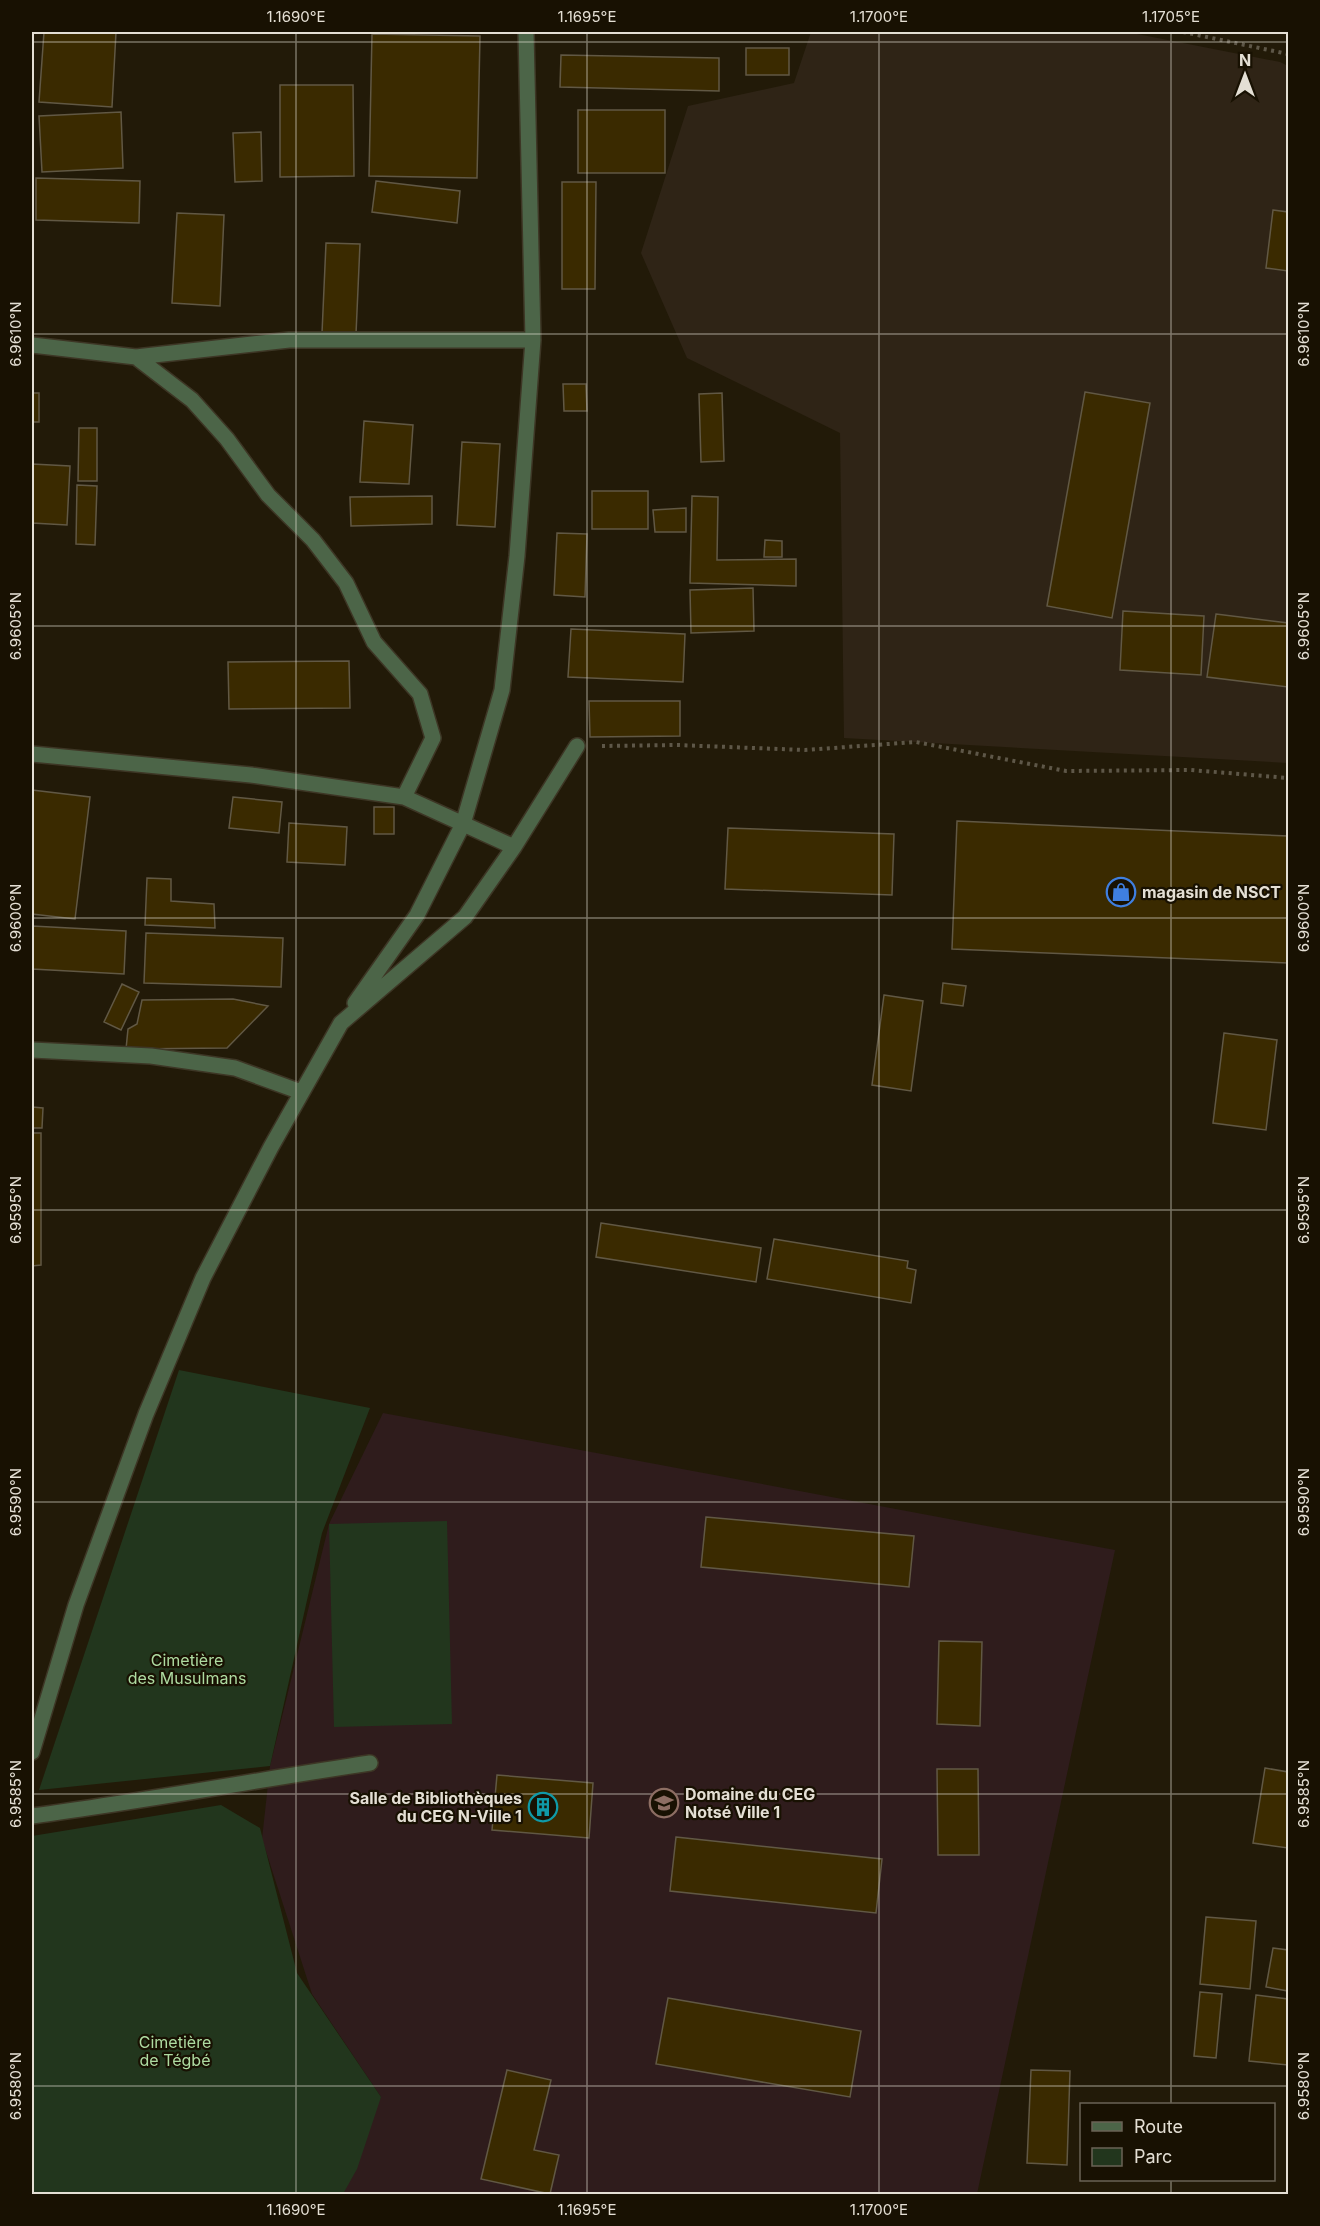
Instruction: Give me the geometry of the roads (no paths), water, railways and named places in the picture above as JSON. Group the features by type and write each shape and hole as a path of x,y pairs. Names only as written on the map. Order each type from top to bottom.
{"street":[{"path":"32,1752 76,1605 146,1414 203,1278 341,1023 417,915 463,824 502,690 517,556 532,340 526,32"},
{"path":"32,345 136,357 289,340 532,340"},
{"path":"136,357 192,400 227,440 268,495 313,540 346,583 374,642 420,694 433,738 404,798"},
{"path":"341,1023 465,917 514,847 577,746"},
{"path":"32,754 251,775 404,798 514,847"},
{"path":"32,1050 152,1056 236,1068 302,1092"},
{"path":"32,1816 114,1805 370,1763"}],"place":[{"name":"magasin de NSCT","path":"1121,892"},
{"name":"Domaine du CEG Notsé Ville 1","path":"664,1803"},
{"name":"Salle de Bibliothèques du CEG N-Ville 1","path":"543,1807"}],"park label":[{"name":"Cimetière des Musulmans","path":"187,1669"},
{"name":"Cimetière de Tégbé","path":"175,2051"}]}
